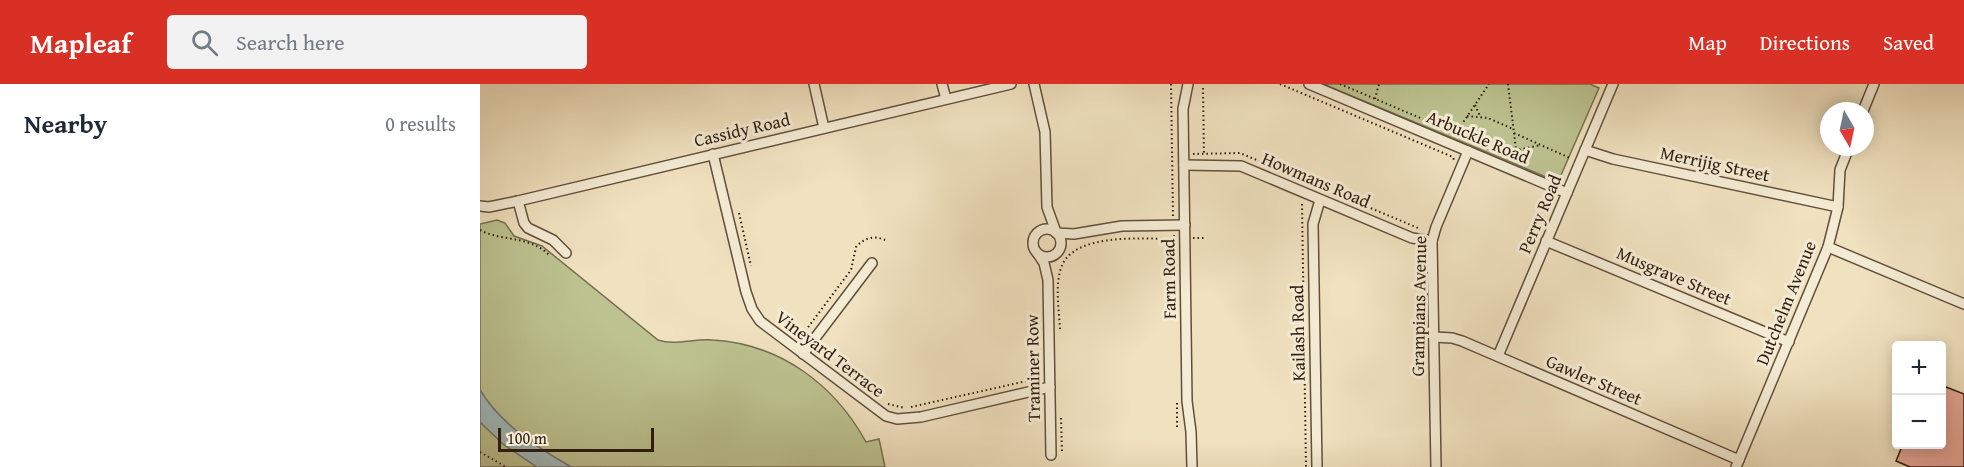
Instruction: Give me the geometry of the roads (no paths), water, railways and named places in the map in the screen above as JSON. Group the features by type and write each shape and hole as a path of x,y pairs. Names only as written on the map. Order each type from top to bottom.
{"street":[{"path":"814,84 824,128"},
{"path":"942,84 946,99"},
{"name":"Cassidy Road","path":"480,206 489,207 518,201 1011,84"},
{"path":"1034,84 1045,132 1047,207 1061,240 1058,252"},
{"name":"Arbuckle Road","path":"1309,84 1567,193"},
{"name":"Perry Road","path":"1498,356 1613,84"},
{"path":"1866,102 1873,84"},
{"name":"Farm Road","path":"1186,86 1183,109 1187,401 1192,467"},
{"name":"Merrijig Street","path":"1585,150 1613,159 1838,207"},
{"name":"Grampians Avenue","path":"1436,467 1432,241 1436,226 1468,151"},
{"name":"Vineyard Terrace","path":"713,154 746,292 759,321 886,416 897,419 921,417 1050,387"},
{"name":"Dutchelm Avenue","path":"1738,463 1828,247 1838,207 1840,170 1845,156"},
{"name":"Howmans Road","path":"1184,165 1241,166 1413,238 1432,241"},
{"name":"Kailash Road","path":"1317,467 1313,224 1320,200"},
{"path":"518,201 524,223 528,228 553,240 566,253"},
{"path":"1047,207 1034,244 1038,254 1048,257 1086,234 1122,226 1185,225"},
{"path":"1038,234 1047,229 1056,232 1086,234"},
{"name":"Musgrave Street","path":"1546,241 1789,342"},
{"path":"1828,247 1964,304"},
{"name":"Traminer Row","path":"1048,280 1058,252"},
{"name":"Traminer Row","path":"1038,254 1044,262 1048,280 1051,455"},
{"path":"803,354 872,263"},
{"name":"Gawler Street","path":"1434,337 1456,339 1498,356 1738,463"}],"water":[{"path":"480,390 498,414 509,424 533,443 571,467 537,467 503,444 480,422"}]}
